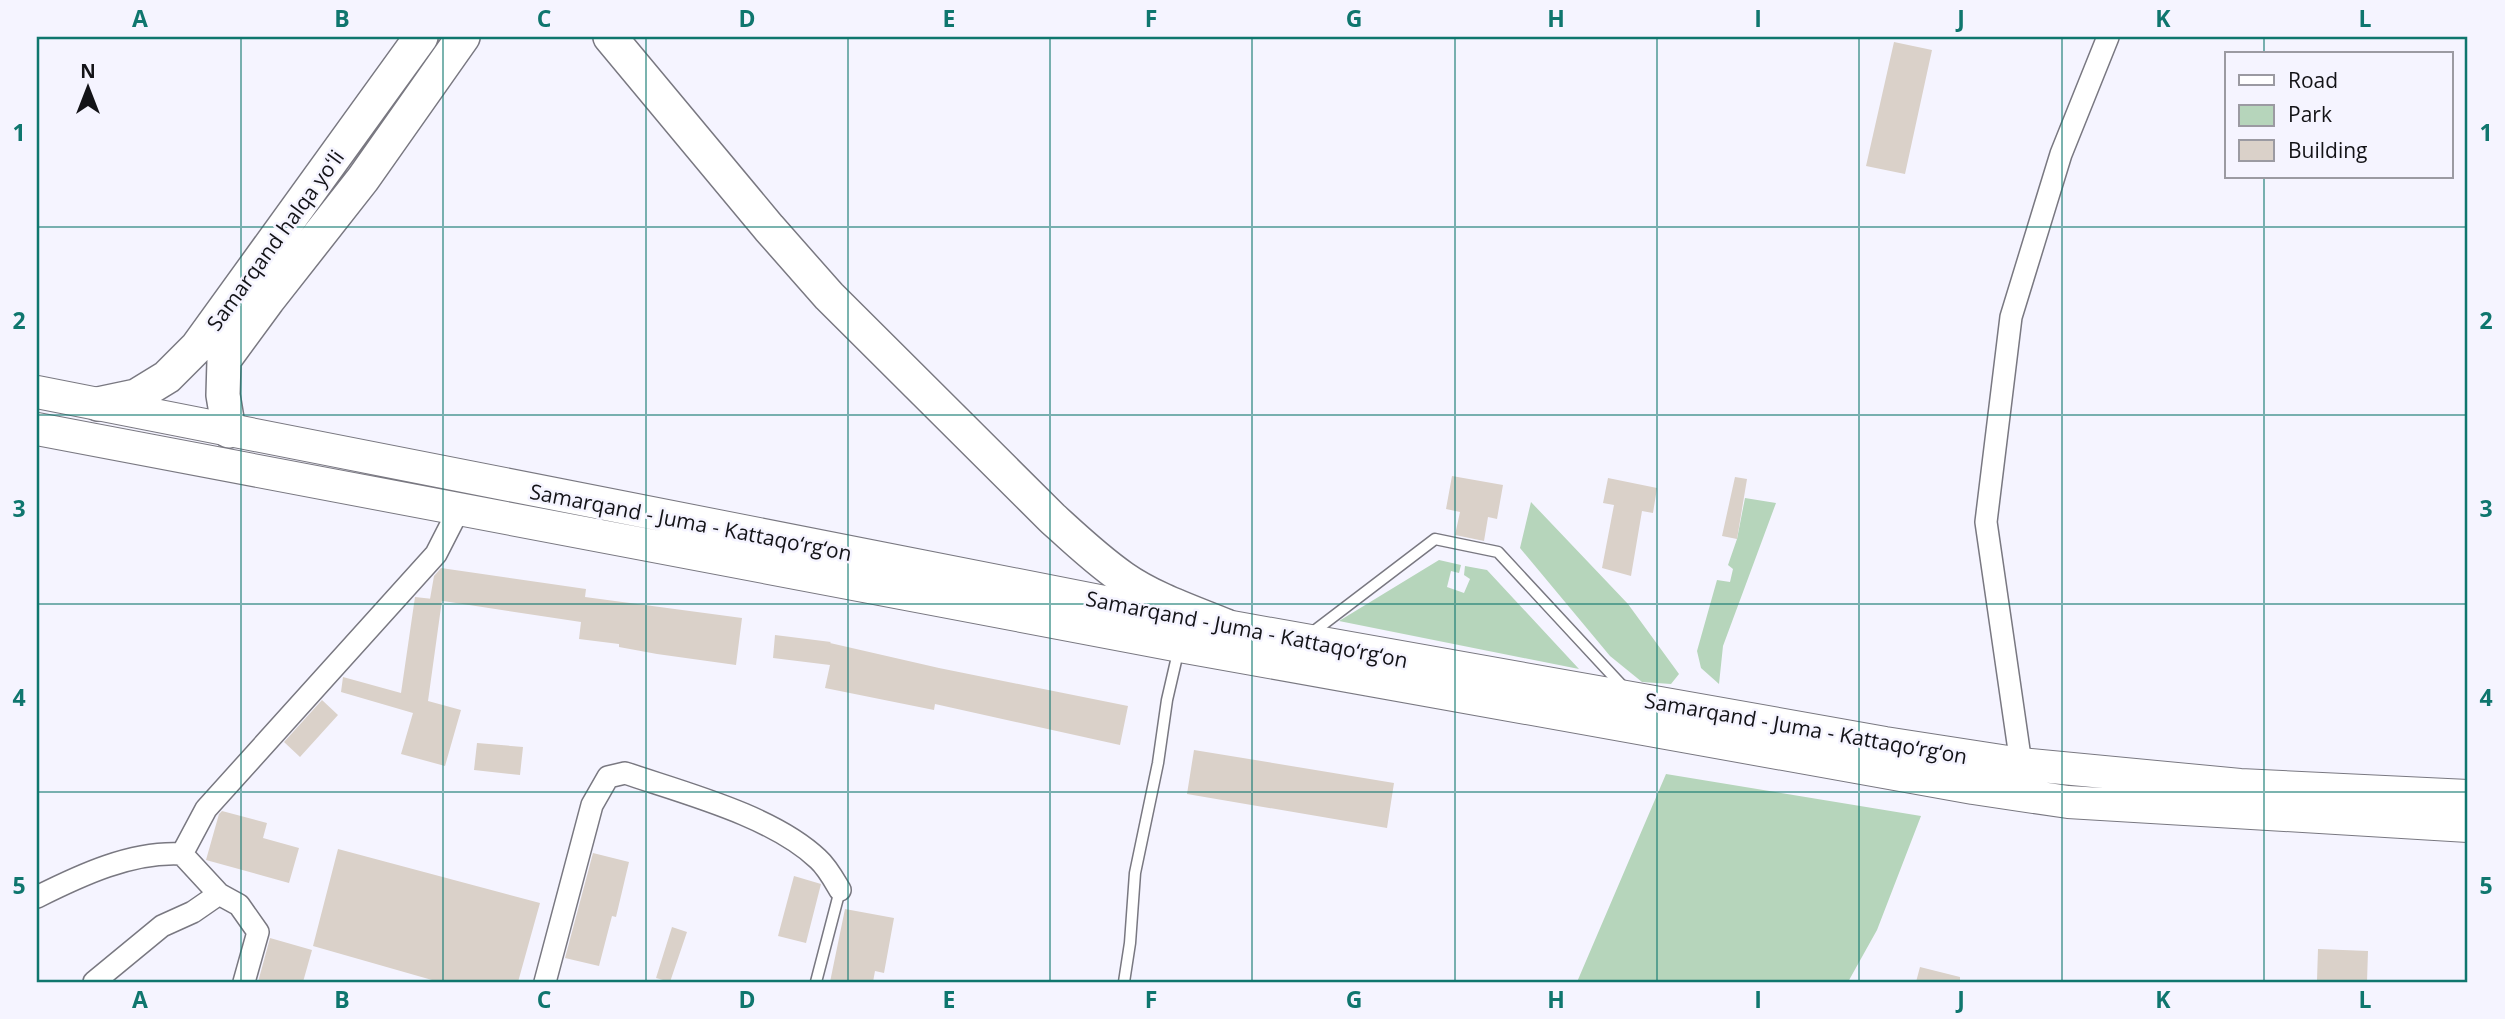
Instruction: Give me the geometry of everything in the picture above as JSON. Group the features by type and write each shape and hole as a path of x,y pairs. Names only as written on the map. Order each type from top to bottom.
{"highway":[{"name":"Samarqand halqa yoʻli","path":"98,404 136,396 167,377 197,347 421,37"},
{"name":"Samarqand halqa yoʻli","path":"229,431 223,395 224,360 363,179 463,37"},
{"path":"610,37 829,296 1052,518 1124,580 1174,605 1226,626"}],"main road":[{"name":"Samarqand - Juma - Kattaqo‘rg‘on","path":"37,392 1303,641 1885,743 2021,764 2240,785 2468,796"},
{"name":"Samarqand - Juma - Kattaqo‘rg‘on","path":"37,429 1180,646 1973,788 2068,802 2468,827"}],"street":[{"path":"2021,764 1986,522 2011,317 2061,154 2108,37"},
{"path":"182,854 206,809 436,554 459,509"},
{"path":"545,982 593,805 608,777 625,773 757,820 785,835 819,860 841,890"},
{"path":"37,897 83,875 159,853 182,854 219,894 239,905 258,932 244,982"},
{"path":"94,982 162,926 192,912 219,894"}],"lane":[{"path":"1303,641 1434,539 1497,552 1636,700"},
{"path":"1124,982 1135,873 1167,700 1180,646"},
{"path":"816,982 841,890"}],"green space":[{"path":"1745,498 1776,503 1723,646 1719,684 1701,668 1697,651 1717,580 1730,582 1733,569 1728,565 1737,539"},
{"path":"1531,502 1628,604 1679,674 1671,684 1642,682 1610,656 1520,548"},
{"path":"1439,560 1461,565 1459,573 1451,571 1447,587 1464,593 1470,579 1464,575 1465,566 1487,570 1579,669 1339,621"},
{"path":"1666,774 1921,816 1877,930 1848,982 1577,982"}],"building":[{"path":"1894,42 1932,50 1905,174 1866,166"},
{"path":"1452,476 1503,485 1497,519 1488,517 1484,541 1455,535 1460,512 1446,509"},
{"path":"1735,477 1747,479 1737,539 1722,536"},
{"path":"1608,478 1657,488 1653,513 1642,511 1631,576 1602,568 1614,505 1603,503"},
{"path":"441,568 586,589 585,597 742,618 736,665 579,639 581,622 430,599 434,576"},
{"path":"415,597 442,600 428,701 461,710 445,766 401,754 413,713 341,692 343,677 401,693"},
{"path":"775,635 831,642 939,668 1128,706 1120,745 935,704 934,710 825,688 830,665 773,658"},
{"path":"322,700 338,715 300,757 284,742"},
{"path":"477,743 523,747 520,775 474,770"},
{"path":"1194,750 1394,783 1387,828 1187,794"},
{"path":"222,811 267,823 263,838 299,848 289,883 206,860"},
{"path":"338,849 540,903 518,982 439,982 313,946"},
{"path":"593,853 629,862 616,917 612,916 599,966 565,958"},
{"path":"794,876 821,884 806,943 778,936"},
{"path":"845,909 894,918 884,973 875,971 873,982 830,982"},
{"path":"672,927 687,932 670,982 656,978"},
{"path":"270,938 312,950 303,982 258,982"},
{"path":"2318,949 2368,951 2367,982 2317,980"},
{"path":"1920,967 1960,977 1960,982 1916,982"}]}
